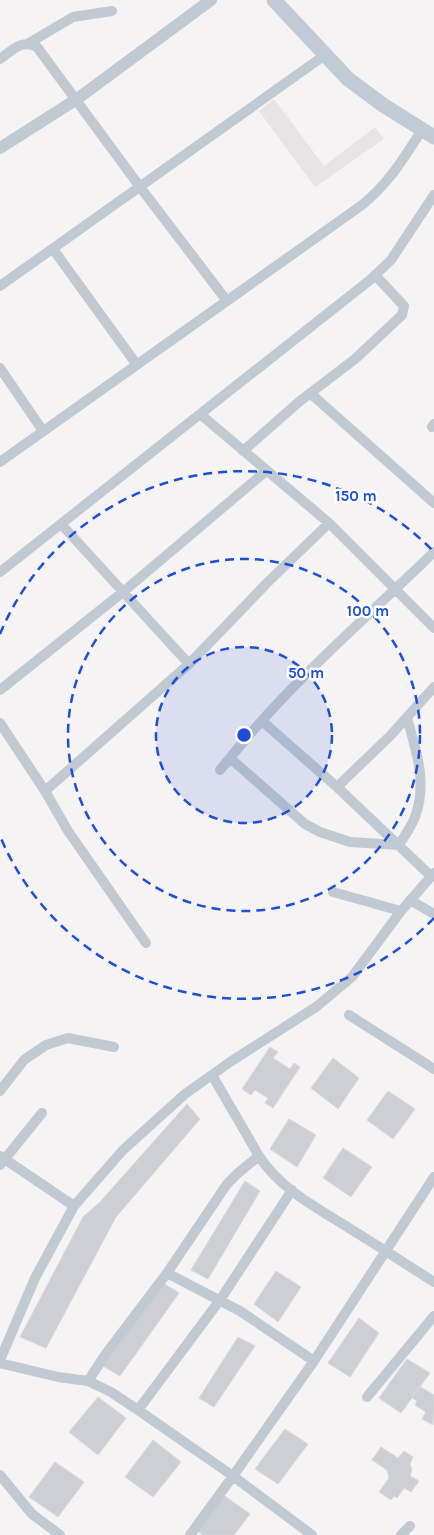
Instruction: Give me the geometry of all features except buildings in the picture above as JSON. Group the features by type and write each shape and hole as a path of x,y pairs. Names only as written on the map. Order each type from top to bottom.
{"main road":[{"path":"274,0 348,79 383,106 428,133"}],"street":[{"path":"0,148 76,99 211,0"},
{"path":"0,58 73,18 112,12"},
{"path":"29,43 37,47 140,187 227,300"},
{"path":"0,286 325,55"},
{"path":"0,462 378,192 428,133"},
{"path":"0,572 375,276 391,260 434,195"},
{"path":"53,249 137,365"},
{"path":"243,451 310,393 355,359 402,315 404,306 375,276"},
{"path":"0,368 43,431"},
{"path":"310,393 434,503"},
{"path":"200,414 329,523 434,628"},
{"path":"0,690 123,592 266,471"},
{"path":"45,791 189,664 266,583 329,523"},
{"path":"61,524 189,664"},
{"path":"220,770 262,721 312,668 434,552"},
{"path":"337,787 390,736 434,687"},
{"path":"399,845 416,816 422,788 418,754 407,718"},
{"path":"262,721 433,875 400,910 352,977 316,1007 230,1062 186,1094 123,1150 74,1206 35,1278 0,1361 58,1377 88,1381 111,1392 232,1476 312,1535"},
{"path":"0,723 45,791 68,831 146,943"},
{"path":"230,758 305,824 320,832 350,842 399,845"},
{"path":"333,892 400,910"},
{"path":"410,900 434,914"},
{"path":"349,1015 434,1069"},
{"path":"0,1091 24,1060 46,1045 68,1038 114,1047"},
{"path":"212,1075 267,1169 292,1190 434,1282"},
{"path":"42,1113 1,1160 74,1206"},
{"path":"88,1381 105,1355 167,1273 227,1184 259,1156"},
{"path":"190,1535 314,1361 434,1177"},
{"path":"138,1410 220,1300 292,1190"},
{"path":"167,1273 240,1311 314,1361"},
{"path":"367,1397 434,1316"},
{"path":"0,1475 32,1514 60,1535"},
{"path":"401,1535 410,1526"}],"shaded area":[{"path":"274,99 324,166 375,127 384,139 315,187 259,111"}]}
